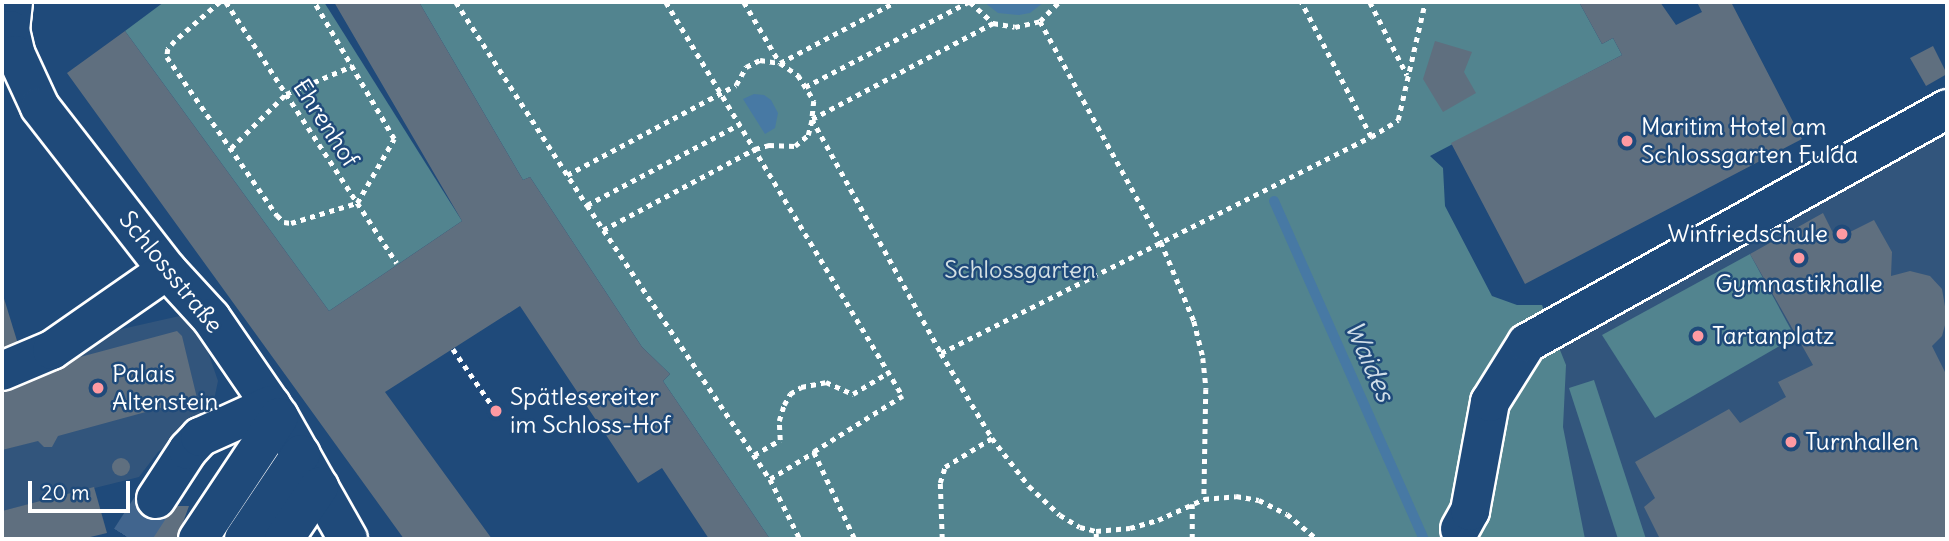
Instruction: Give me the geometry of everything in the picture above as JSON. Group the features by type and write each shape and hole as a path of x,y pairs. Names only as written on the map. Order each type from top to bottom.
{"street":[{"name":"Schlossstraße","path":"13,2 10,30 14,46 40,107 167,270 211,318 275,411 319,487 339,534"},
{"path":"1460,529 1470,511 1490,402 1527,343 1947,109"},
{"path":"2,371 52,350 167,270"},
{"path":"156,499 188,450 201,437 275,411"},
{"path":"198,539 275,411"},
{"path":"244,539 300,454"},
{"path":"284,539 319,487"}],"path":[{"path":"220,2 174,41 168,49 167,57 284,222 291,223 357,203 393,146 394,139 314,2"},
{"name":"Ehrenhof","path":"226,2 397,263"},
{"path":"456,2 603,230 770,479 800,539"},
{"path":"666,2 904,396 770,479"},
{"path":"744,2 780,63"},
{"path":"780,63 895,2"},
{"path":"805,87 969,2 993,23 1015,27 1040,21 1059,2"},
{"path":"1301,2 1371,137"},
{"path":"1370,2 1407,75"},
{"path":"941,354 1371,137 1398,120 1425,2"},
{"path":"1040,21 1161,242 1195,321 1203,358 1207,448 1204,499"},
{"path":"812,119 993,23"},
{"path":"567,175 736,85 746,67 760,60 780,63 798,75 814,101 808,135 795,146 769,145 755,149 603,230"},
{"path":"231,149 286,94 352,66"},
{"path":"812,119 941,354 992,438 1028,486 1060,515 1080,527 1096,531 1130,528 1158,520 1204,499 1236,496 1259,500 1287,514 1317,539"},
{"path":"587,205 740,124"},
{"path":"453,349 496,411"},
{"path":"754,455 780,440 779,421 784,405 790,394 801,387 826,382 853,394 889,372"},
{"path":"942,539 940,484 945,467 992,438"},
{"path":"814,452 855,539"},
{"path":"1192,504 1192,539"},
{"path":"1096,531 1096,539"}],"shaded area":[{"path":"984,2 1044,2 1030,13 1019,15 998,13"},
{"path":"754,94 764,95 771,100 778,113 775,128 765,134 743,99"},
{"name":"Winfriedschule","path":"1947,125 1947,539 1577,539 1527,343"},
{"path":"184,315 207,349 218,381 211,414 158,452 139,477 2,511 2,356"}],"green space":[{"path":"164,2 324,2 462,221 329,311 125,31"},
{"name":"Schlossgarten","path":"419,2 1579,2 1602,44 1613,38 1622,55 1430,156 1443,168 1445,206 1492,296 1517,305 1542,305 1566,365 1563,427 1585,539 770,539 663,381 670,374 642,347 530,177 523,180"},
{"name":"Tartanplatz","path":"1750,254 1795,337 1655,418 1602,335"},
{"path":"1594,380 1646,539 1618,539 1569,388"}],"building":[{"path":"334,2 419,2 523,180 530,177 642,347 670,374 663,381 770,539 709,539 662,468 638,483 520,306 385,392 492,539 404,539 67,73 125,31 329,311 462,221"},
{"name":"Maritim Hotel am Schlossgarten Fulda","path":"1579,2 1660,2 1676,25 1702,12 1697,2 1731,2 1802,139 1525,284 1451,143 1622,55 1613,38 1602,44"},
{"path":"1435,41 1472,52 1464,72 1476,93 1443,112 1423,79"},
{"path":"1933,46 1947,74 1926,86 1910,58"},
{"name":"Turnhallen","path":"1823,213 1836,239 1874,220 1892,252 1891,276 1910,271 1930,276 1942,289 1947,318 1942,336 1932,346 1947,376 1947,539 1660,539 1644,507 1655,498 1635,462 1729,409 1740,423 1786,397 1778,382 1813,365 1750,254"},
{"path":"2,292 18,344 2,350"},
{"name":"Palais Altenstein","path":"177,331 182,336 197,398 58,436 52,447 44,447 38,441 2,450 2,378"},
{"path":"117,458 125,458 130,467 128,474 117,476 112,471 112,463"},
{"path":"94,487 107,533 82,539 2,539 2,511"},
{"path":"141,494 169,506 189,506 177,539 145,539 147,537 121,519"}],"waterway":[{"name":"Waides","path":"1274,201 1424,539"}],"tunnel":[{"path":"130,539 156,499"}],"place":[{"name":"Maritim Hotel am Schlossgarten Fulda","path":"1627,141"},
{"name":"Winfriedschule","path":"1842,234"},
{"name":"Gymnastikhalle","path":"1799,258"},
{"name":"Tartanplatz","path":"1698,336"},
{"name":"Palais Altenstein","path":"98,388"},
{"name":"Spätlesereiter im Schloss-Hof","path":"496,411"},
{"name":"Turnhallen","path":"1791,442"}]}
